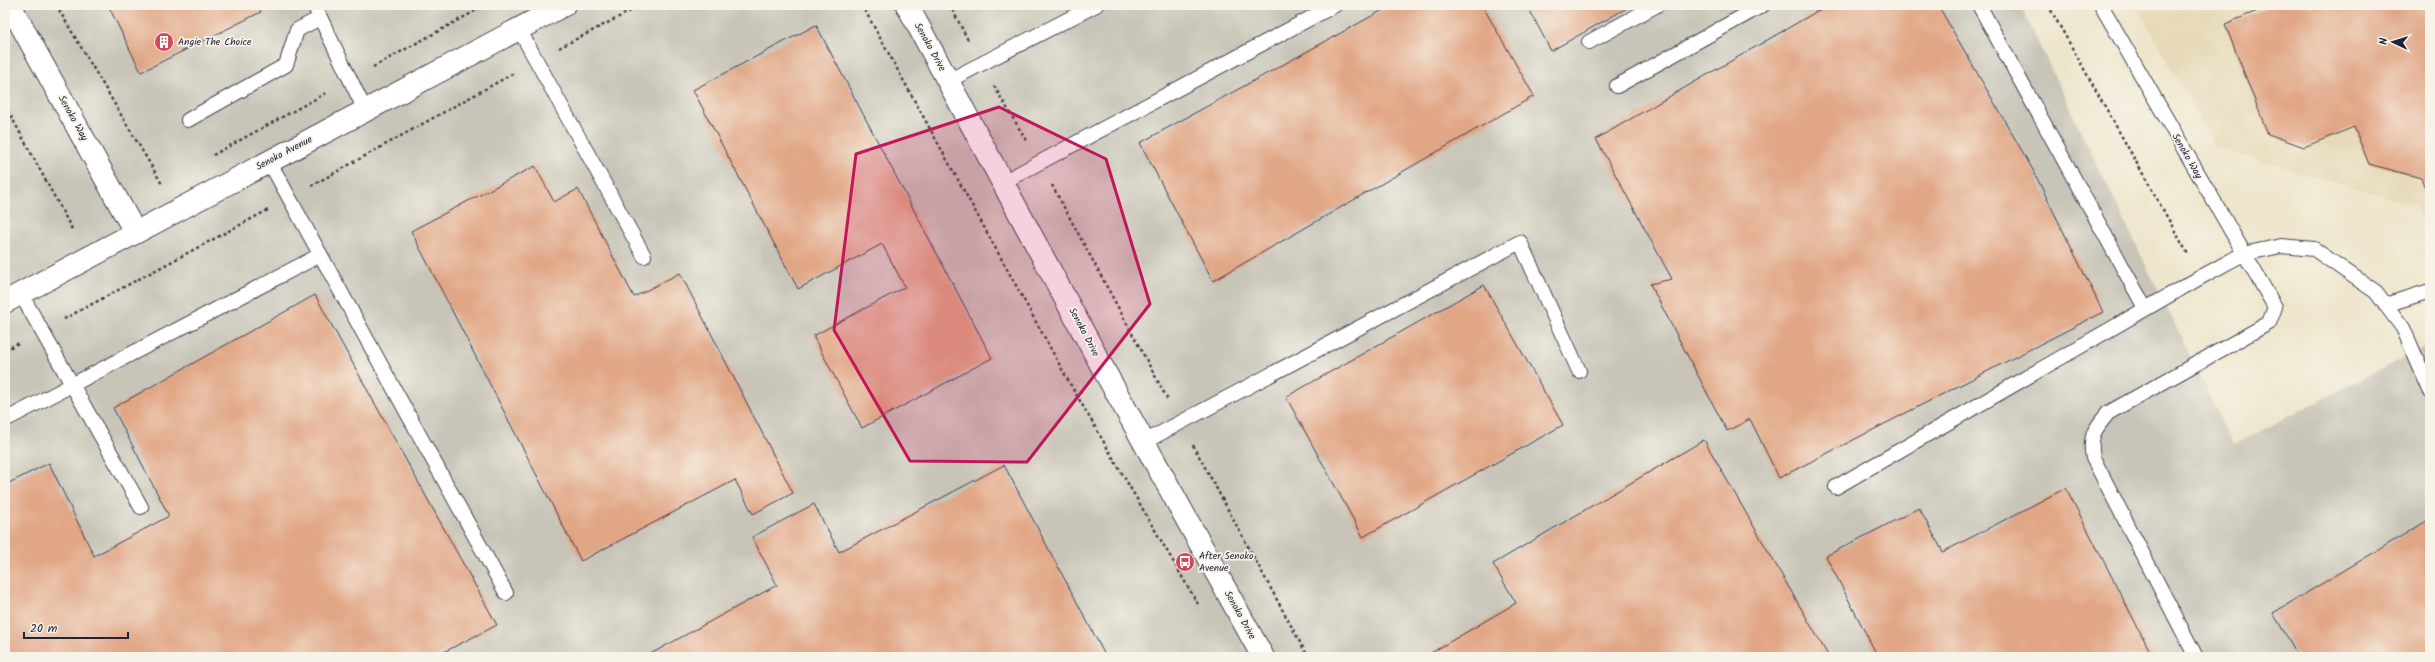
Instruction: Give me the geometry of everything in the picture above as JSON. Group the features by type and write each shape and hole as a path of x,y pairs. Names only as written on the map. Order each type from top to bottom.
{"street":[{"name":"Senoko Way","path":"10,5 135,232"},
{"name":"Senoko Avenue","path":"13,298 564,5"},
{"name":"Senoko Drive","path":"907,5 1144,442 1263,657"}],"lane":[{"path":"314,5 365,110"},
{"path":"948,81 1096,5"},
{"path":"1003,182 1335,5"},
{"path":"1590,42 1657,5"},
{"path":"1617,86 1763,5"},
{"path":"1978,5 2144,308"},
{"name":"Senoko Way","path":"2101,5 2243,254 2269,294 2275,307 2269,323 2108,413 2095,429 2090,444 2093,458 2196,657"},
{"path":"188,120 286,65 297,30 320,18"},
{"path":"519,29 644,256"},
{"path":"269,161 506,593"},
{"path":"1144,442 1520,242 1579,371"},
{"path":"1836,488 2144,308 2243,254 2281,246 2314,249 2376,292 2403,328 2430,390"},
{"path":"5,420 320,255"},
{"path":"2385,305 2430,292"},
{"path":"13,298 42,331 141,507"}],"path":[{"path":"56,5 162,184"},
{"path":"211,157 486,5"},
{"path":"5,350 289,198 536,60 642,5"},
{"path":"862,5 1069,382 1200,609"},
{"path":"950,5 981,64 1040,162 1308,657"},
{"path":"2048,5 2201,277"},
{"path":"5,105 73,231"},
{"path":"121,206 169,180"},
{"path":"66,235 80,227"}],"highlighted area":[{"path":"999,107 1106,159 1150,304 1027,462 910,461 834,330 856,154"}],"shaded area":[{"path":"5,5 2020,5 2233,445 2430,344 2430,657 5,657"},
{"path":"2136,5 2430,5 2430,240 2415,206 2215,147"}],"building":[{"name":"Angie The Choice","path":"108,5 257,5 261,12 141,72"},
{"path":"1392,5 1482,5 1534,96 1213,281 1140,143"},
{"path":"1527,5 1632,5 1551,51"},
{"path":"1828,5 1938,5 2033,170 2103,312 1779,478 1750,419 1727,431 1650,284 1672,279 1596,139"},
{"path":"2272,5 2430,5 2430,200 2421,178 2369,164 2354,127 2304,147 2268,134 2225,24"},
{"path":"816,25 992,358 862,428 813,336 905,287 882,244 798,289 693,90"},
{"path":"535,166 554,202 578,189 634,297 680,273 793,493 753,514 735,480 581,561 411,231"},
{"path":"1484,285 1563,425 1363,537 1286,397"},
{"path":"315,295 497,625 434,657 5,657 5,485 49,463 94,556 169,516 113,408"},
{"path":"1704,440 1829,657 1424,657 1516,603 1493,564"},
{"path":"1004,465 1106,657 645,657 777,585 752,537 814,504 839,552"},
{"path":"2066,488 2153,657 1878,657 1826,556 1919,508 1943,552"},
{"path":"2430,519 2430,657 2299,657 2273,613"}],"place":[{"name":"Angie The Choice","path":"164,42"},
{"name":"After Senoko Avenue","path":"1185,562"}]}
